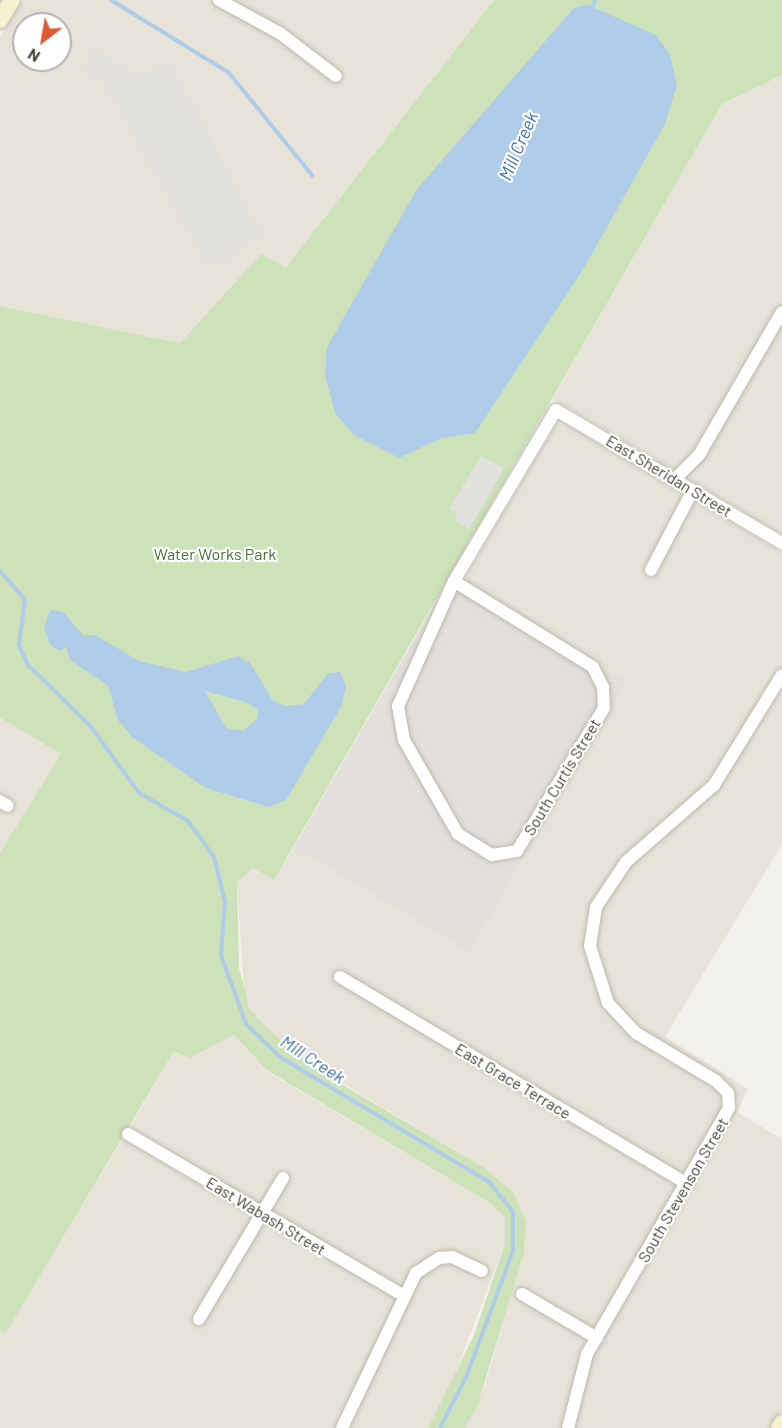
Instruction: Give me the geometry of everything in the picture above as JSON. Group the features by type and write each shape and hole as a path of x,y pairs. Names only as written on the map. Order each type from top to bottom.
{"street":[{"path":"0,20 12,0"},
{"path":"219,0 281,34 336,76"},
{"path":"675,479 699,455 782,312"},
{"name":"East Sheridan Street","path":"556,410 782,543"},
{"name":"South Curtis Street","path":"454,581 593,667 603,687 604,708 517,851 492,855 458,834 404,740 398,706 454,581 556,410"},
{"path":"651,570 693,490"},
{"name":"South Stevenson Street","path":"568,1428 579,1375 597,1338 729,1108 728,1093 621,1019 596,979 591,926 615,873 714,785 782,675"},
{"name":"East Grace Terrace","path":"340,977 687,1184"},
{"name":"East Wabash Street","path":"128,1134 404,1296"},
{"path":"199,1319 283,1178"},
{"path":"342,1428 416,1273 439,1258 464,1260 482,1271"},
{"path":"522,1294 597,1338"},
{"path":"779,1428 782,1424"}],"shaded area":[{"path":"23,0 494,0 286,267 261,255 180,343 0,306 0,37 12,18 12,72 72,72 72,12 16,12"},
{"path":"93,48 139,75 169,60 263,236 236,248 239,253 225,264 221,258 207,266 105,85 113,79 108,74 103,83 84,72"},
{"path":"782,75 782,534 553,398 722,104"},
{"path":"556,424 567,425 782,553 782,844 665,1037 748,1089 737,1112 782,1139 782,1409 771,1428 464,1428 485,1385 526,1244 483,1167 286,1050 249,1007 244,990 237,882 253,868 274,880 294,847 469,951 467,576"},
{"path":"481,456 504,468 469,529 455,521 457,514 449,509"},
{"path":"446,584 470,588 627,682 469,952 294,847"},
{"path":"0,718 61,754 0,853"},
{"path":"234,1035 266,1071 490,1203 505,1218 505,1243 444,1403 428,1428 0,1428 0,1330 6,1332 123,1138 326,1262 334,1251 130,1127 174,1051 190,1058"}],"green space":[{"name":"Water Works Park","path":"494,0 782,0 782,75 722,104 274,880 253,868 237,882 239,968 249,1007 263,1024 312,1067 483,1167 513,1192 526,1221 524,1253 476,1410 464,1428 428,1428 474,1335 505,1243 505,1218 490,1203 266,1070 234,1035 190,1058 174,1051 6,1333 0,1330 0,853 61,754 0,718 0,306 180,343 261,254 286,267"}],"water":[{"path":"586,4 656,35 670,55 677,85 665,124 584,268 475,433 442,438 399,458 354,435 335,413 325,375 327,347 417,189 573,9"},
{"path":"50,610 63,612 83,635 95,635 139,661 186,672 238,656 250,663 273,701 286,706 304,704 328,673 340,672 346,685 342,705 286,800 269,807 206,788 132,737 118,720 108,686 70,660 66,647 60,651 51,646 44,627","holes":["205,691 246,702 258,709 258,718 243,731 226,728"]}],"waterway":[{"path":"111,0 229,73 312,175"},
{"name":"Mill Creek","path":"591,11 595,0"},
{"name":"Mill Creek","path":"0,571 25,600 19,645 28,665 91,727 139,793 188,821 214,857 225,902 221,955 246,1024 280,1057 489,1182 513,1212 513,1251 467,1375 440,1428"}]}
